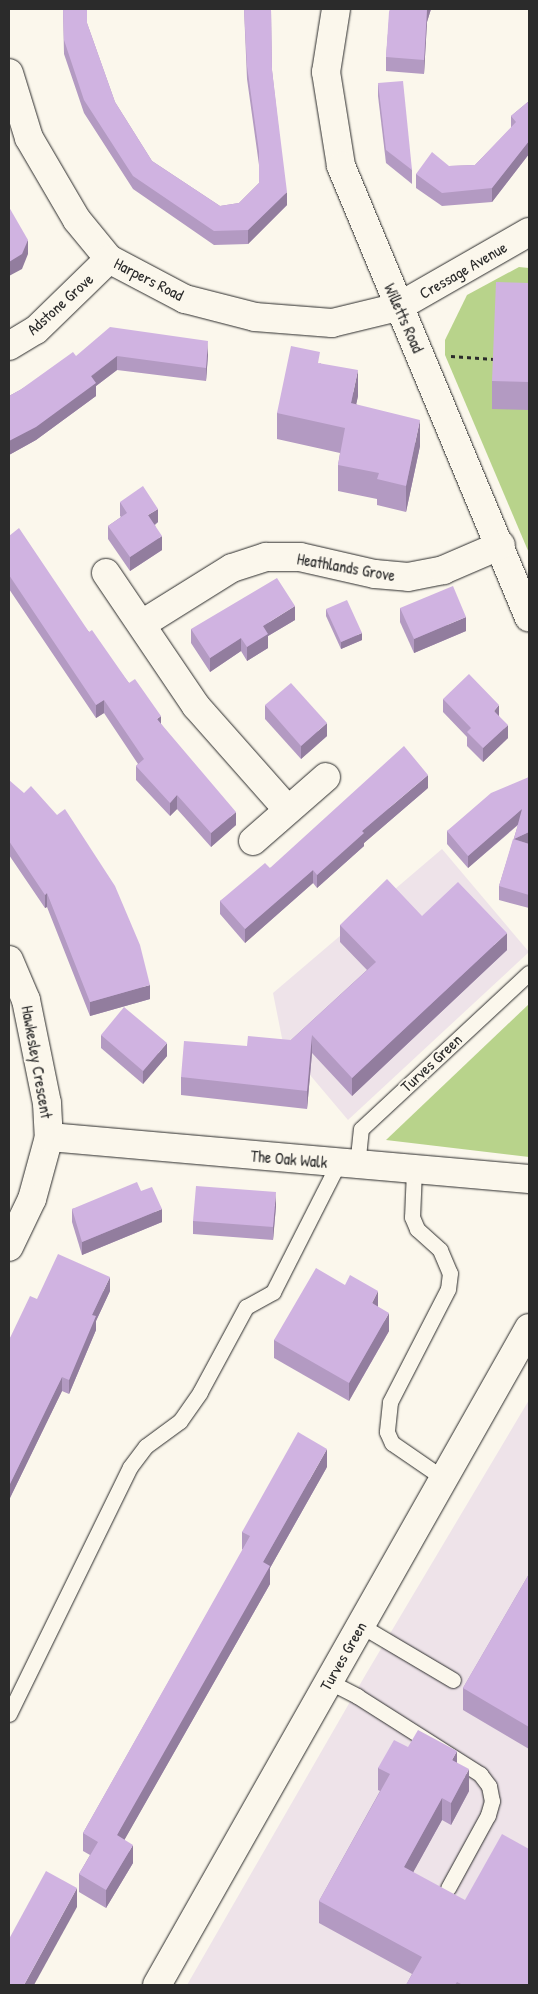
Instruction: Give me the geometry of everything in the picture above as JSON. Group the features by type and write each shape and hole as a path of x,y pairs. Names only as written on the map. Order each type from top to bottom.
{"street":[{"name":"Willetts Road","path":"336,9 326,72 341,166 398,307 424,363 501,545 529,617"},
{"name":"Harpers Road","path":"9,73 28,138 77,220 109,259 185,299 254,317 332,323 398,307"},
{"name":"Cressage Avenue","path":"398,307 529,232"},
{"name":"Adstone Grove","path":"9,346 36,330 109,259"},
{"name":"Heathlands Grove","path":"142,624 232,568 266,557 300,557 375,574 408,577 443,570 501,545"},
{"path":"106,573 196,706 287,809"},
{"path":"253,841 287,809 326,777"},
{"name":"Hawkesley Crescent","path":"9,960 26,1000 47,1103 49,1137 32,1199 9,1247"},
{"name":"The Oak Walk","path":"49,1137 348,1165 529,1179"},
{"name":"Turves Green","path":"157,1985 529,1328"}],"lane":[{"name":"Turves Green","path":"348,1165 361,1129 529,973"},
{"path":"9,1714 130,1466 146,1446 180,1421 200,1392 246,1307 273,1292 348,1165"},
{"path":"414,1170 412,1217 417,1229 440,1250 450,1273 448,1289 390,1402 387,1432 392,1443 444,1478"},
{"path":"360,1625 454,1680"},
{"path":"328,1681 357,1696 480,1774 489,1786 492,1802 488,1815 448,1888"}],"path":[{"path":"424,363 445,355 494,359"}],"shaded area":[{"path":"442,849 529,952 348,1120 283,1043 273,993"},
{"path":"529,1400 529,1985 187,1985 366,1674"}],"green space":[{"path":"519,267 529,268 529,553 445,355 445,340 467,295"},
{"path":"529,1004 529,1157 386,1140"}],"building":[{"path":"63,9 87,9 87,23 115,102 152,161 220,206 239,203 259,183 259,152 247,66 244,9 271,9 272,70 287,192 248,230 214,231 133,176 84,100 64,40"},
{"path":"390,9 427,9 424,60 386,57"},
{"path":"403,81 412,170 386,150 378,83"},
{"path":"529,101 529,141 492,188 442,193 416,174 432,152 449,166 475,165 516,122 511,116"},
{"path":"9,207 28,240 22,254 9,262"},
{"path":"496,282 529,283 529,382 492,381"},
{"path":"110,327 208,341 206,368 117,356 91,376 96,383 36,427 9,441 9,396 73,352 76,356"},
{"path":"291,346 320,352 318,363 358,370 351,403 420,420 406,486 377,479 379,473 338,465 345,428 277,413"},
{"path":"143,486 158,509 148,515 162,536 130,557 108,526 127,513 120,502"},
{"path":"19,528 89,632 92,630 129,683 135,679 161,716 157,719 236,812 211,833 177,795 170,803 136,766 144,759 104,700 96,705 9,575 9,536"},
{"path":"277,578 295,606 263,626 268,634 247,647 241,638 210,658 191,629"},
{"path":"453,586 466,617 414,639 400,608"},
{"path":"347,600 362,633 341,642 326,609"},
{"path":"469,674 499,705 494,711 508,725 483,748 467,732 471,728 443,699"},
{"path":"291,683 327,723 301,746 265,705"},
{"path":"404,746 428,775 362,831 364,833 317,875 313,870 245,929 220,901 265,863 270,868"},
{"path":"529,777 529,832 514,839 522,809 468,856 447,831 491,793"},
{"path":"9,780 24,793 31,786 57,815 65,809 115,886 140,945 150,985 90,1002 47,893 45,895 9,841"},
{"path":"513,839 529,844 529,895 499,886"},
{"path":"387,879 422,916 458,882 507,933 352,1078 312,1035 307,1091 181,1077 184,1041 247,1046 248,1036 291,1040 376,962 340,925"},
{"path":"124,1007 167,1043 143,1071 101,1035"},
{"path":"137,1182 141,1191 152,1187 162,1209 82,1242 72,1209"},
{"path":"196,1186 276,1192 273,1227 193,1221"},
{"path":"58,1254 110,1277 92,1315 96,1316 69,1380 62,1377 9,1486 9,1340 30,1296 37,1299"},
{"path":"316,1268 345,1285 350,1275 378,1291 372,1303 389,1313 349,1383 274,1340"},
{"path":"298,1432 327,1449 263,1562 270,1566 117,1835 133,1845 106,1890 79,1874 98,1842 83,1833 250,1536 242,1532"},
{"path":"529,1574 529,1727 463,1688"},
{"path":"418,1730 457,1751 452,1760 469,1769 451,1803 442,1798 404,1867 465,1900 502,1834 529,1849 529,1985 463,1985 457,1982 455,1985 406,1985 422,1957 319,1901 390,1774 378,1768 394,1740 408,1747"},
{"path":"46,1871 77,1888 24,1985 9,1985 9,1939"}]}
